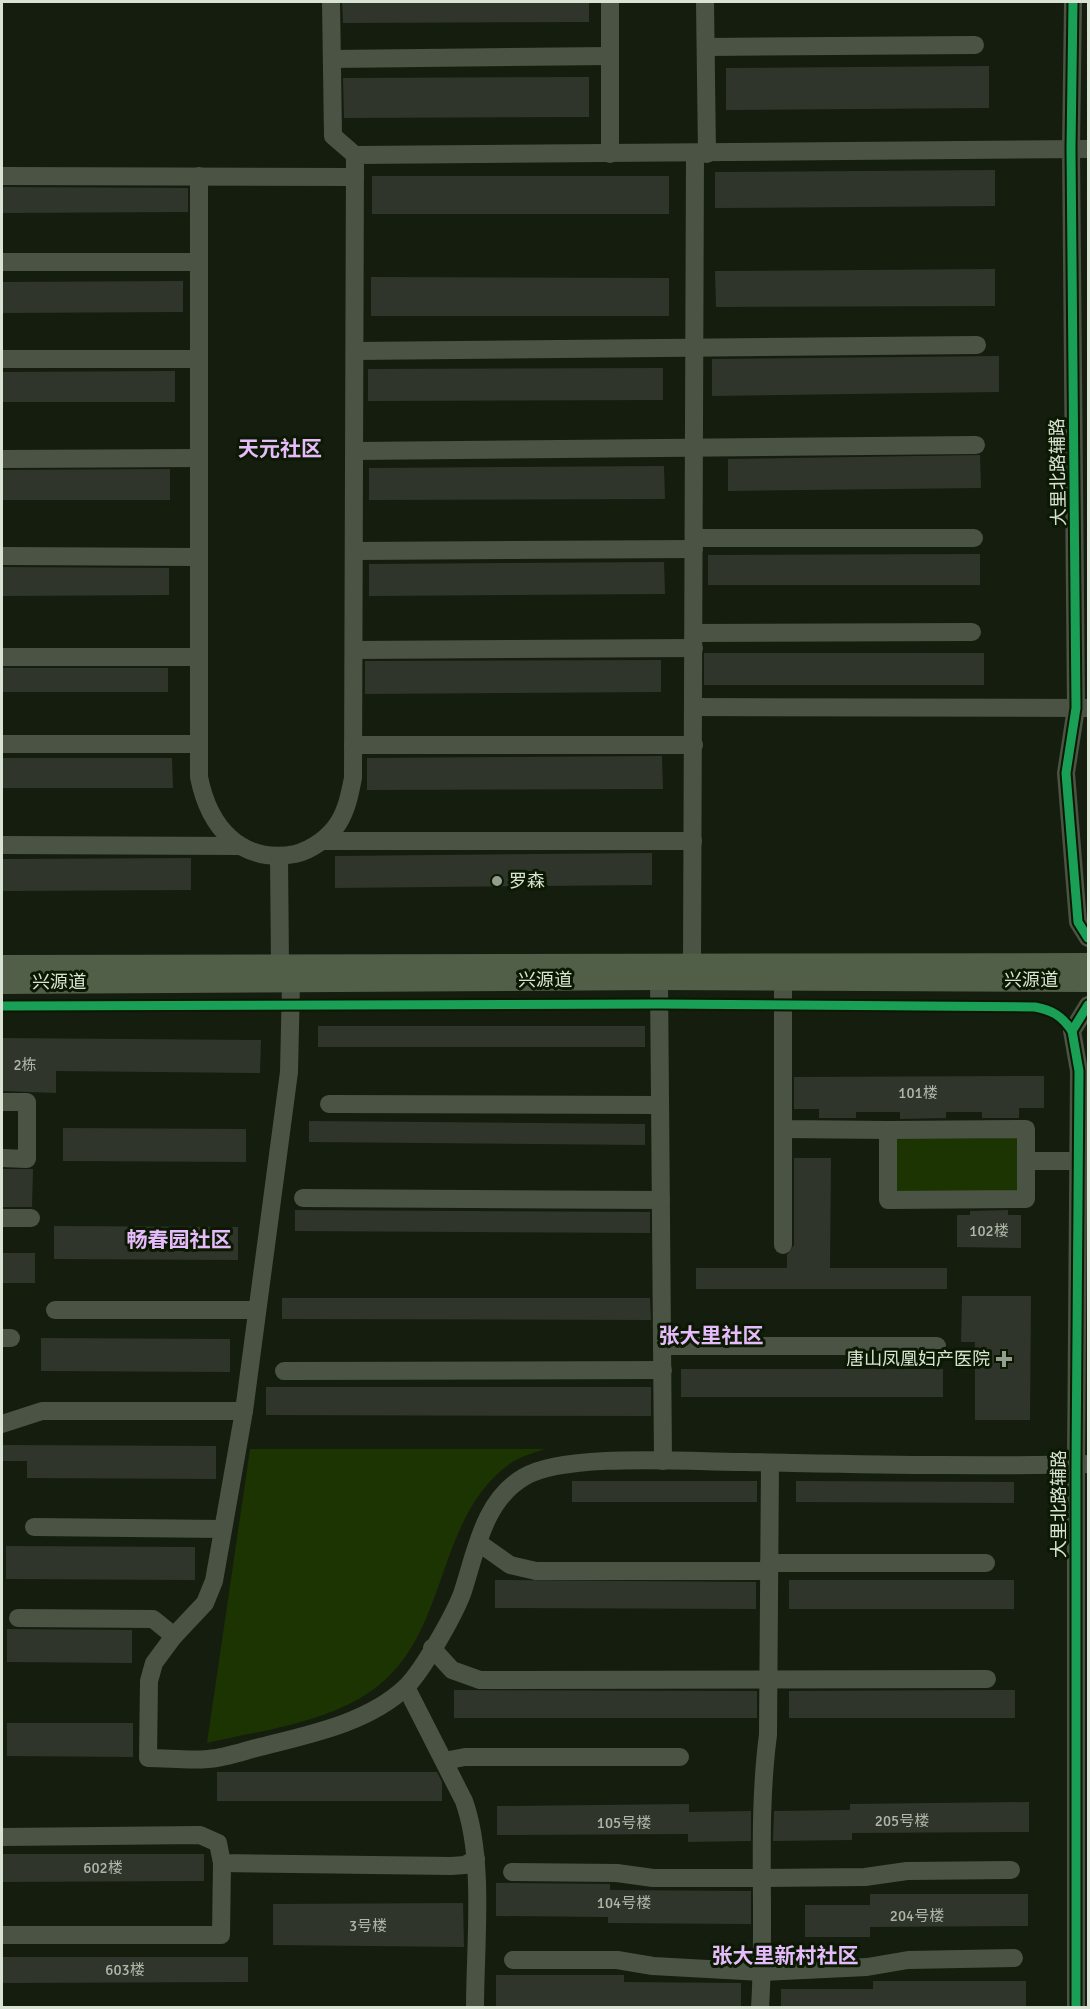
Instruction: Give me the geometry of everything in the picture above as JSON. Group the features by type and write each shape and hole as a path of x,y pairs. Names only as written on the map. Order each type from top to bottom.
{"main road":[{"name":"兴源道","path":"2,983 692,963 1089,964"},
{"name":"兴源道","path":"2,966 659,979 1089,981"}],"street":[{"path":"331,2 333,136 356,155 701,154 1080,149"},
{"path":"610,2 610,154"},
{"path":"692,963 695,349 706,48 705,2"},
{"name":"大里北路辅路","path":"1073,2 1080,149 1082,708 1066,773 1078,922 1089,938"},
{"path":"706,48 975,45"},
{"path":"332,59 610,56"},
{"path":"199,176 199,777 203,798 224,833 240,846 258,854 279,856 302,852 323,841 339,823 354,778 356,155"},
{"path":"2,176 356,177"},
{"path":"2,262 199,262"},
{"path":"355,351 977,345"},
{"path":"2,359 199,359"},
{"path":"355,451 976,445"},
{"path":"2,459 199,458"},
{"path":"354,551 974,538"},
{"path":"2,556 199,557"},
{"path":"354,650 972,632"},
{"path":"2,657 199,657"},
{"path":"694,707 1082,708"},
{"path":"2,744 199,744"},
{"path":"354,746 694,745"},
{"path":"323,841 693,841"},
{"path":"2,845 240,846"},
{"path":"279,856 289,1072 244,1411 214,1581 206,1603 174,1636 154,1663 148,1681 148,1758 209,1759 308,1735 355,1718 382,1704 406,1687 432,1648 460,1598 487,1518 500,1497 524,1477 566,1463 663,1461 1082,1464"},
{"path":"659,979 663,1461"},
{"path":"783,979 783,1245"},
{"name":"大里北路辅路","path":"1076,2007 1082,1464 1079,1071 1072,1031 1089,1005"},
{"path":"2,1102 27,1102 27,1159 2,1158"},
{"path":"329,1104 660,1105"},
{"path":"783,1129 1026,1129 1026,1199 888,1200 888,1130"},
{"path":"1026,1161 1078,1161"},
{"path":"303,1198 661,1200"},
{"path":"2,1218 31,1218"},
{"path":"55,1310 257,1310"},
{"path":"662,1346 936,1346"},
{"path":"284,1371 663,1370"},
{"path":"2,1424 42,1411 244,1411"},
{"path":"760,2007 763,1878 762,1779 768,1735 770,1463"},
{"path":"34,1527 223,1529"},
{"path":"478,1543 510,1565 536,1572 986,1563"},
{"path":"18,1618 153,1619 174,1636"},
{"path":"432,1648 452,1670 480,1680 987,1678"},
{"path":"406,1687 444,1761 471,1821 476,1859 475,2007"},
{"path":"444,1761 465,1757 680,1757"},
{"path":"2,1837 200,1835 218,1843 222,1863 221,1935 2,1935"},
{"path":"222,1863 451,1866 465,1864 476,1859"},
{"path":"512,1872 617,1873 653,1878 763,1878 865,1877 907,1871 1011,1870"},
{"path":"513,1960 617,1960 653,1966 762,1972 867,1967 908,1960 1014,1958"}],"green space":[{"path":"892,1133 1022,1133 1022,1196 892,1196"},
{"path":"250,1449 545,1449 511,1463 487,1485 470,1510 456,1538 422,1628 406,1655 386,1679 368,1694 325,1714 277,1728 207,1743"}],"building":[{"path":"342,2 589,2 589,22 343,23"},
{"path":"989,66 989,108 726,110 726,68"},
{"path":"589,77 589,117 344,118 343,78"},
{"path":"995,170 995,206 715,208 715,172"},
{"path":"372,176 669,176 669,214 372,214"},
{"path":"2,187 188,188 188,212 2,213"},
{"path":"995,269 995,306 716,307 715,271"},
{"path":"371,277 669,278 669,316 371,316"},
{"path":"183,281 183,312 2,313 2,282"},
{"path":"999,356 999,392 712,396 712,359"},
{"path":"663,368 663,400 368,401 368,369"},
{"path":"175,371 175,402 2,402 2,372"},
{"path":"980,455 981,488 728,491 728,459"},
{"path":"664,466 665,499 369,500 369,468"},
{"path":"170,469 170,500 2,500 2,470"},
{"path":"980,554 980,585 708,585 708,555"},
{"path":"664,562 665,594 369,596 369,564"},
{"path":"2,567 169,568 169,595 2,596"},
{"path":"704,653 984,653 984,685 704,685"},
{"path":"661,660 661,692 365,694 365,661"},
{"path":"2,668 168,668 168,692 2,692"},
{"path":"662,756 663,789 367,790 367,758"},
{"path":"2,758 172,758 173,788 2,788"},
{"path":"652,853 652,885 335,888 335,856"},
{"path":"191,858 191,890 2,891 2,859"},
{"path":"318,1026 645,1026 645,1047 318,1047"},
{"path":"2,1038 261,1040 260,1073 56,1071 56,1093 2,1091"},
{"path":"1044,1076 1044,1108 1019,1108 1019,1118 982,1118 982,1112 946,1112 946,1118 900,1119 900,1112 856,1112 856,1118 819,1118 819,1109 794,1109 794,1077"},
{"path":"309,1121 645,1124 645,1145 309,1142"},
{"path":"63,1128 246,1129 246,1162 63,1161"},
{"path":"794,1158 831,1158 830,1268 947,1268 947,1289 696,1289 696,1268 787,1268 787,1255 794,1245"},
{"path":"2,1169 33,1169 32,1207 2,1207"},
{"path":"295,1210 650,1212 650,1233 295,1231"},
{"path":"1008,1210 1008,1215 1021,1215 1021,1248 957,1247 957,1215 970,1215 970,1211"},
{"path":"54,1226 238,1227 238,1260 54,1259"},
{"path":"2,1253 35,1253 35,1283 2,1283"},
{"path":"962,1296 1031,1296 1030,1420 975,1420 975,1342 961,1342"},
{"path":"282,1298 650,1298 651,1320 282,1319"},
{"path":"41,1338 230,1339 230,1372 41,1371"},
{"path":"681,1369 943,1369 943,1397 681,1397"},
{"path":"266,1387 651,1387 651,1416 266,1415"},
{"path":"2,1445 216,1446 216,1479 27,1478 27,1461 2,1461"},
{"path":"572,1481 757,1481 757,1502 572,1502"},
{"path":"796,1481 1014,1482 1014,1503 796,1502"},
{"path":"6,1546 195,1547 195,1580 6,1579"},
{"path":"495,1580 756,1582 756,1609 495,1608"},
{"path":"789,1580 1014,1580 1014,1609 789,1609"},
{"path":"7,1629 132,1630 132,1663 7,1662"},
{"path":"454,1690 757,1691 757,1718 454,1718"},
{"path":"1015,1690 1015,1718 789,1718 789,1691"},
{"path":"7,1723 133,1723 133,1757 7,1756"},
{"path":"217,1772 437,1772 442,1782 442,1801 217,1801"},
{"path":"1029,1802 1029,1832 852,1833 852,1840 773,1841 774,1811 850,1810 850,1804"},
{"path":"689,1804 689,1812 751,1811 751,1841 688,1842 688,1834 497,1835 497,1806"},
{"path":"2,1854 204,1854 204,1881 2,1882"},
{"path":"496,1883 610,1884 610,1890 751,1891 751,1924 608,1923 608,1917 496,1916"},
{"path":"870,1894 1028,1894 1028,1926 870,1927 870,1937 805,1937 805,1905 870,1905"},
{"path":"463,1903 464,1947 273,1945 273,1904"},
{"path":"2,1957 248,1957 248,1982 2,1983"},
{"path":"496,1975 624,1975 624,1982 741,1983 741,2007 496,2007"},
{"path":"873,1981 1026,1981 1026,2007 781,2007 781,1989 873,1989"}],"cycle path":[{"path":"1073,2 1071,148 1076,708 1066,773 1078,922 1088,938"},
{"path":"2,1006 659,1004 1035,1007 1056,1014 1072,1031"},
{"path":"1076,2008 1079,1071 1072,1031 1088,1005"}],"place":[{"name":"罗森","path":"497,881"},
{"name":"唐山凤凰妇产医院","path":"1004,1359"}],"district":[{"name":"天元社区","path":"280,449"},
{"name":"畅春园社区","path":"179,1240"},
{"name":"张大里社区","path":"711,1336"},
{"name":"张大里新村社区","path":"785,1956"}]}
